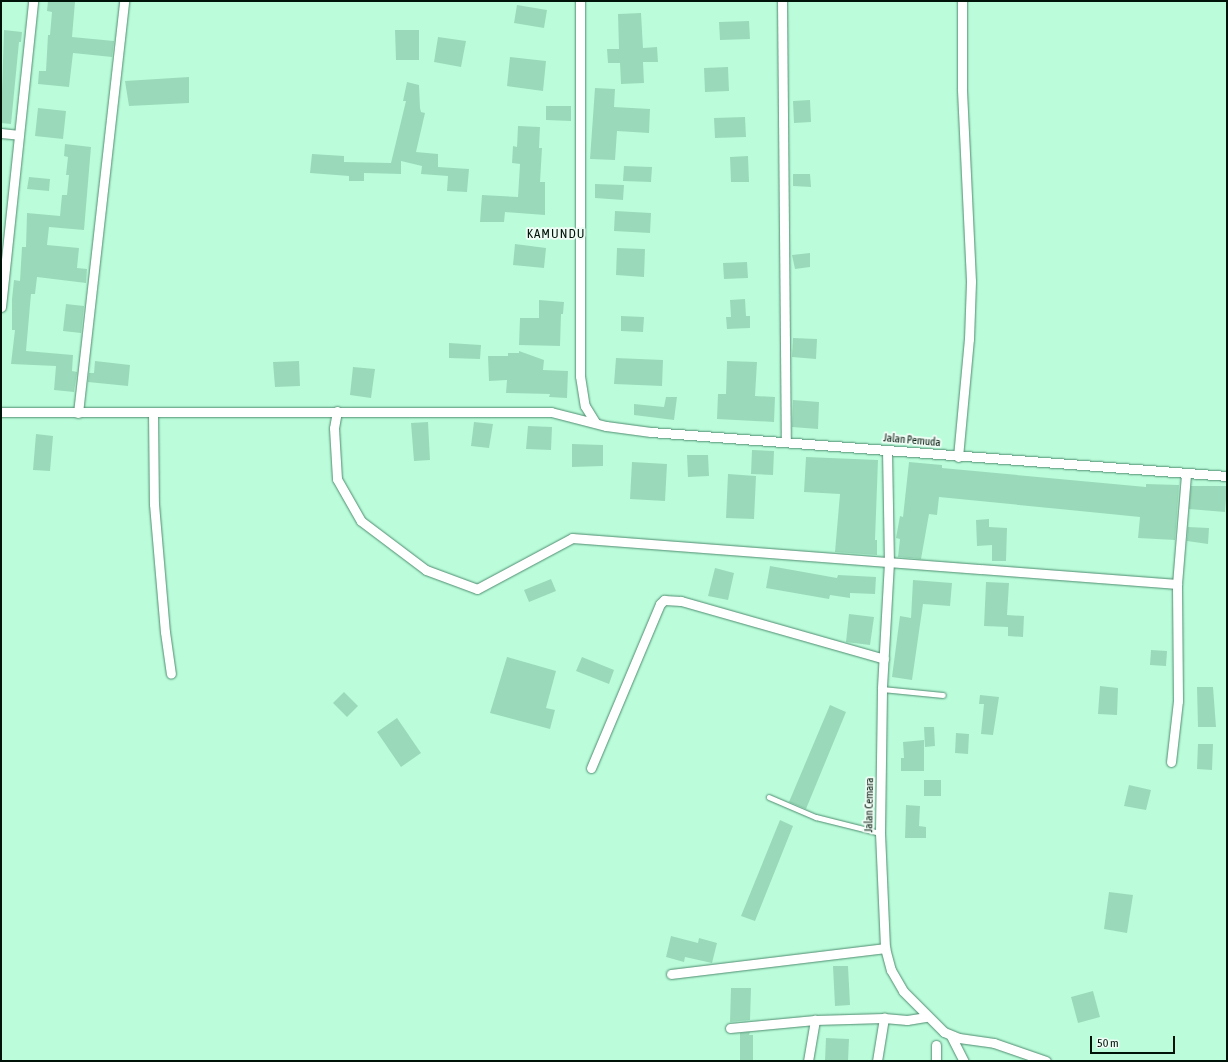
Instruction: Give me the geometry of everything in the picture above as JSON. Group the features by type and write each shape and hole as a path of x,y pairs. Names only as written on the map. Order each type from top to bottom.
{"street":[{"path":"1,307 33,1"},
{"path":"78,412 124,1"},
{"path":"580,1 580,376 585,406 595,422"},
{"path":"782,1 786,441"},
{"path":"958,457 969,339 971,282 962,88 962,1"},
{"path":"1,133 20,135"},
{"path":"337,411 334,428 337,478 361,521 426,570 477,589 572,538 1177,584"},
{"name":"Jalan Pemuda","path":"1,412 551,412 651,432 786,441 958,457 1227,476"},
{"path":"153,412 154,504 165,632 171,674"},
{"name":"Jalan Cemara","path":"887,450 888,562 882,689 880,833 885,948 891,970 903,991 927,1017 951,1036 994,1043 1046,1061"},
{"path":"1171,762 1178,701 1177,584 1186,474"},
{"path":"591,768 660,604 664,600 681,601 884,659"},
{"path":"671,974 885,948"},
{"path":"730,1028 815,1020 884,1018 908,1020 927,1017"},
{"path":"884,1018 878,1060 887,1061"},
{"path":"808,1061 815,1020"},
{"path":"951,1036 964,1061"},
{"path":"936,1045 936,1061"}],"lane":[{"path":"882,689 943,695"},
{"path":"769,797 816,817 880,833"}],"building":[{"path":"48,1 75,2 72,37 114,41 112,57 73,53 69,87 38,84 39,71 46,71 48,35 50,35 52,12 47,11"},
{"path":"517,5 547,10 544,28 514,23"},
{"path":"641,13 643,48 657,47 658,62 643,62 644,83 621,84 620,63 608,63 607,49 619,49 618,14"},
{"path":"749,21 750,39 720,40 719,22"},
{"path":"4,30 22,32 21,42 19,42 11,124 1,123"},
{"path":"395,30 419,30 419,60 396,60"},
{"path":"438,37 466,41 461,67 434,62"},
{"path":"510,57 546,61 543,91 507,86"},
{"path":"728,67 729,91 705,92 704,68"},
{"path":"189,77 189,103 129,106 125,81"},
{"path":"407,82 419,85 420,108 421,112 425,113 416,152 438,154 438,167 469,169 467,192 447,191 448,176 421,174 422,166 401,161 401,174 364,173 364,181 349,181 349,176 310,173 312,154 344,156 344,162 391,163 406,101 403,101"},
{"path":"595,88 615,89 614,107 650,109 649,133 617,131 615,160 590,159"},
{"path":"810,100 811,122 794,123 793,101"},
{"path":"546,106 571,106 571,121 546,120"},
{"path":"38,108 66,111 63,139 35,136"},
{"path":"745,117 746,137 715,138 714,118"},
{"path":"518,126 540,127 539,148 542,148 540,182 545,182 545,215 505,212 504,222 480,222 482,195 518,197 520,164 512,163 513,146 517,147"},
{"path":"65,144 91,147 84,230 49,227 47,245 79,248 77,268 87,269 86,283 37,277 35,294 31,294 26,351 73,355 72,371 77,372 74,392 54,390 56,366 11,364 15,330 12,330 12,299 14,280 20,281 22,247 26,247 27,213 60,216 62,195 67,195 69,175 66,175 68,157 64,156"},
{"path":"748,156 749,182 731,182 730,157"},
{"path":"624,166 652,167 651,182 623,181"},
{"path":"793,174 810,174 811,187 793,186"},
{"path":"29,177 50,179 49,191 27,189"},
{"path":"595,184 624,185 623,200 595,198"},
{"path":"615,211 651,213 650,233 614,231"},
{"path":"515,244 546,248 544,268 513,265"},
{"path":"617,248 645,249 644,277 616,275"},
{"path":"810,253 810,267 795,269 792,255"},
{"path":"747,262 748,278 724,279 723,263"},
{"path":"745,299 746,316 750,316 750,328 727,329 726,317 731,317 730,300"},
{"path":"539,300 564,302 563,314 561,314 560,346 519,345 520,318 539,318"},
{"path":"66,304 84,306 81,333 63,331"},
{"path":"621,316 644,317 643,332 621,331"},
{"path":"793,338 817,339 816,359 792,357"},
{"path":"449,343 481,345 480,359 449,358"},
{"path":"519,351 544,360 543,370 568,371 567,398 549,397 550,394 506,393 507,380 489,381 488,356 508,356 508,353 519,353"},
{"path":"616,358 663,360 662,386 614,384"},
{"path":"95,361 130,365 128,386 88,382 89,373 94,373"},
{"path":"299,361 300,386 275,387 273,362"},
{"path":"727,361 757,362 755,396 775,397 774,422 717,419 718,394 726,394"},
{"path":"353,367 375,369 371,398 350,395"},
{"path":"666,397 677,397 674,420 634,415 634,404 664,407"},
{"path":"793,400 819,402 818,429 792,427"},
{"path":"428,422 430,460 414,461 411,423"},
{"path":"474,422 493,424 489,448 471,446"},
{"path":"528,426 552,427 551,450 526,449"},
{"path":"36,434 53,436 50,471 33,470"},
{"path":"572,444 603,445 603,466 572,467"},
{"path":"752,450 774,451 773,475 751,474"},
{"path":"687,455 708,455 709,476 688,477"},
{"path":"806,457 878,460 875,540 877,540 877,555 835,552 840,494 804,492"},
{"path":"632,462 667,464 665,501 630,499"},
{"path":"909,462 942,465 942,468 1146,487 1146,484 1179,485 1175,540 1138,538 1140,517 939,497 937,515 929,514 921,559 898,557 900,539 896,538 900,516 903,517"},
{"path":"728,474 756,476 754,519 726,518"},
{"path":"1191,486 1227,486 1225,512 1189,509"},
{"path":"989,519 989,527 1007,528 1006,561 992,561 992,545 977,546 976,520"},
{"path":"1188,527 1209,528 1208,544 1187,541"},
{"path":"770,566 837,578 838,575 876,577 875,594 850,593 850,598 830,595 829,599 766,588"},
{"path":"715,568 734,573 728,600 708,596"},
{"path":"551,579 556,591 529,602 524,590"},
{"path":"913,580 952,583 950,606 923,604 912,680 892,677 900,616 911,618"},
{"path":"986,582 1009,583 1007,615 1024,616 1023,637 1008,636 1008,627 984,626"},
{"path":"849,614 874,617 870,645 846,642"},
{"path":"1151,650 1167,651 1166,666 1150,665"},
{"path":"507,657 556,671 546,708 555,710 550,729 490,713"},
{"path":"582,657 614,670 609,684 576,671"},
{"path":"1100,686 1118,688 1117,715 1098,714"},
{"path":"1197,687 1213,687 1216,727 1198,727"},
{"path":"344,692 358,706 347,717 333,703"},
{"path":"980,695 999,697 993,735 981,734 984,704 979,704"},
{"path":"830,705 846,712 806,809 789,802"},
{"path":"397,718 421,753 401,767 377,732"},
{"path":"924,727 934,727 935,746 925,747"},
{"path":"956,733 969,734 968,754 955,753"},
{"path":"924,740 924,771 901,771 901,758 904,758 903,742"},
{"path":"1198,744 1213,744 1212,770 1197,769"},
{"path":"924,780 941,780 941,796 924,796"},
{"path":"1129,785 1151,790 1146,810 1124,806"},
{"path":"906,805 920,806 919,826 926,827 926,838 905,838"},
{"path":"780,820 793,826 755,921 741,916"},
{"path":"1109,892 1133,895 1127,933 1104,929"},
{"path":"671,936 698,943 699,938 717,943 712,963 685,957 684,962 666,957"},
{"path":"833,966 848,966 850,1005 835,1006"},
{"path":"731,988 751,988 750,1020 730,1022"},
{"path":"1093,991 1100,1017 1078,1023 1071,997"},
{"path":"750,1032 749,1035 753,1035 753,1061 740,1061 740,1033"},
{"path":"826,1038 849,1039 848,1061 825,1061"}],"district":[{"name":"KAMUNDU","path":"556,234"}]}
